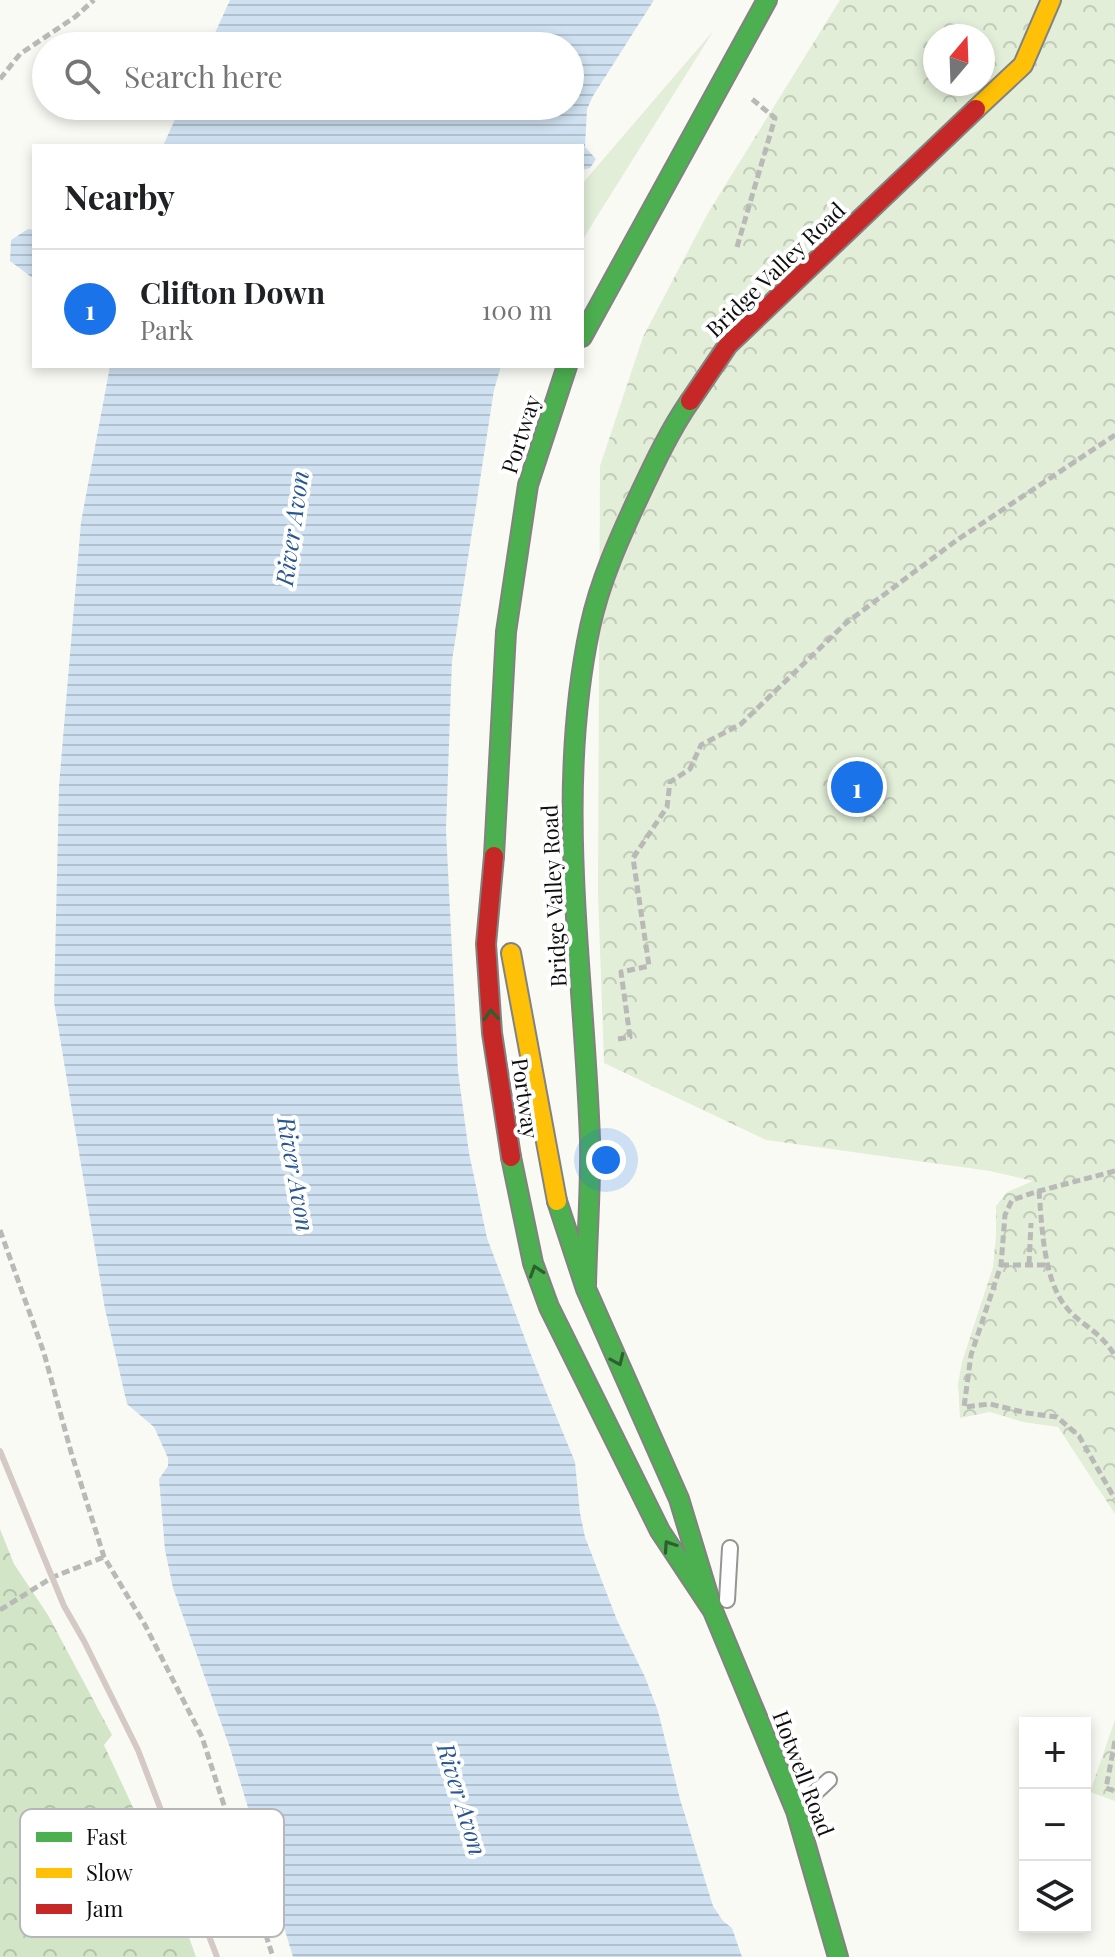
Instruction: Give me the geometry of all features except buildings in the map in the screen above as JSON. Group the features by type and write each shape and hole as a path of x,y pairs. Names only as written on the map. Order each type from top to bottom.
{"main road":[{"path":"584,333 767,0"},
{"name":"Bridge Valley Road","path":"586,1289 590,1142 573,859 576,720 590,627 615,547 655,462 686,407 728,345 1023,65 1051,0"},
{"name":"Portway","path":"566,368 528,485 506,632 486,944 492,1033 502,1104 533,1263 549,1307 567,1342"},
{"name":"Portway","path":"494,852 558,1207 586,1289"},
{"name":"Bridge Valley Road","path":"567,1342 556,1236 558,1207 586,1094"},
{"name":"Hotwell Road","path":"586,1289 679,1499 713,1611"},
{"name":"Hotwell Road","path":"567,1342 660,1531 713,1611 725,1636 796,1811 838,1957"}],"lane":[{"path":"725,1636 730,1548"},
{"path":"796,1811 829,1780"}],"path":[{"path":"53,32 94,0"},
{"path":"0,79 20,54 32,46"},
{"path":"737,247 775,118"},
{"path":"630,1037 621,972 649,966 633,858 667,807 670,782 690,769 701,745 741,724 846,623 957,540 1115,435"},
{"path":"1115,1171 1012,1200 1005,1215 1001,1265 971,1355 964,1407 990,1404 1057,1417 1079,1436 1115,1499"},
{"path":"1039,1191 1046,1265 1065,1307 1107,1341 1115,1356"},
{"path":"1029,1264 1031,1223"},
{"path":"0,1230 44,1353 104,1557 145,1625 202,1737 225,1809"},
{"path":"1001,1265 1046,1265"},
{"path":"0,1610 53,1577 104,1557"},
{"path":"1115,1741 1106,1788 1115,1791"},
{"path":"267,1937 273,1957"}],"green space":[{"path":"840,0 1115,0 1115,1514 1058,1427 1023,1422 990,1412 960,1418 958,1384 962,1362 993,1267 996,1206 1007,1192 1033,1181 990,1171 766,1140 604,1063 598,893 600,466 643,337 708,213"},
{"path":"714,30 584,238 584,182"},
{"path":"0,1529 14,1564 48,1615 112,1735 104,1745 134,1809 20,1809 20,1937 189,1937 196,1957 0,1957"},
{"path":"1115,1720 1115,1801 1091,1792"}],"water":[{"path":"230,0 654,0 587,109 585,147 596,159 590,168 584,170 584,144 164,144 175,120 584,120 584,32 215,32"},
{"path":"32,230 32,278 10,261 11,240"},
{"name":"River Avon","path":"110,368 500,368 494,390 452,661 446,830 458,1071 469,1153 487,1238 575,1462 585,1537 617,1620 658,1711 680,1799 713,1906 732,1928 742,1957 293,1957 284,1927 284,1809 248,1809 173,1588 165,1550 159,1479 168,1466 168,1458 154,1427 127,1404 105,1309 54,1002 59,786 81,522"}],"railway":[{"path":"0,1451 64,1606 138,1750 161,1809"},
{"path":"209,1937 217,1957"}],"traffic: fast":[{"path":"584,333 767,0"},
{"path":"494,856 506,632 528,485 566,368"},
{"path":"586,1285 590,1140 574,883 573,818 579,691 590,627 611,560 656,460 690,401"},
{"path":"511,1157 533,1263 549,1307 660,1531 713,1611"},
{"path":"557,1201 586,1289 679,1499 713,1611 796,1811 838,1957"}],"traffic: slow":[{"path":"976,109 1023,65 1051,0"},
{"path":"511,953 557,1201"}],"traffic: jam":[{"path":"690,401 728,345 976,109"},
{"path":"494,856 486,944 492,1033 511,1157"}],"place":[{"name":"Clifton Down","path":"857,787"}]}
